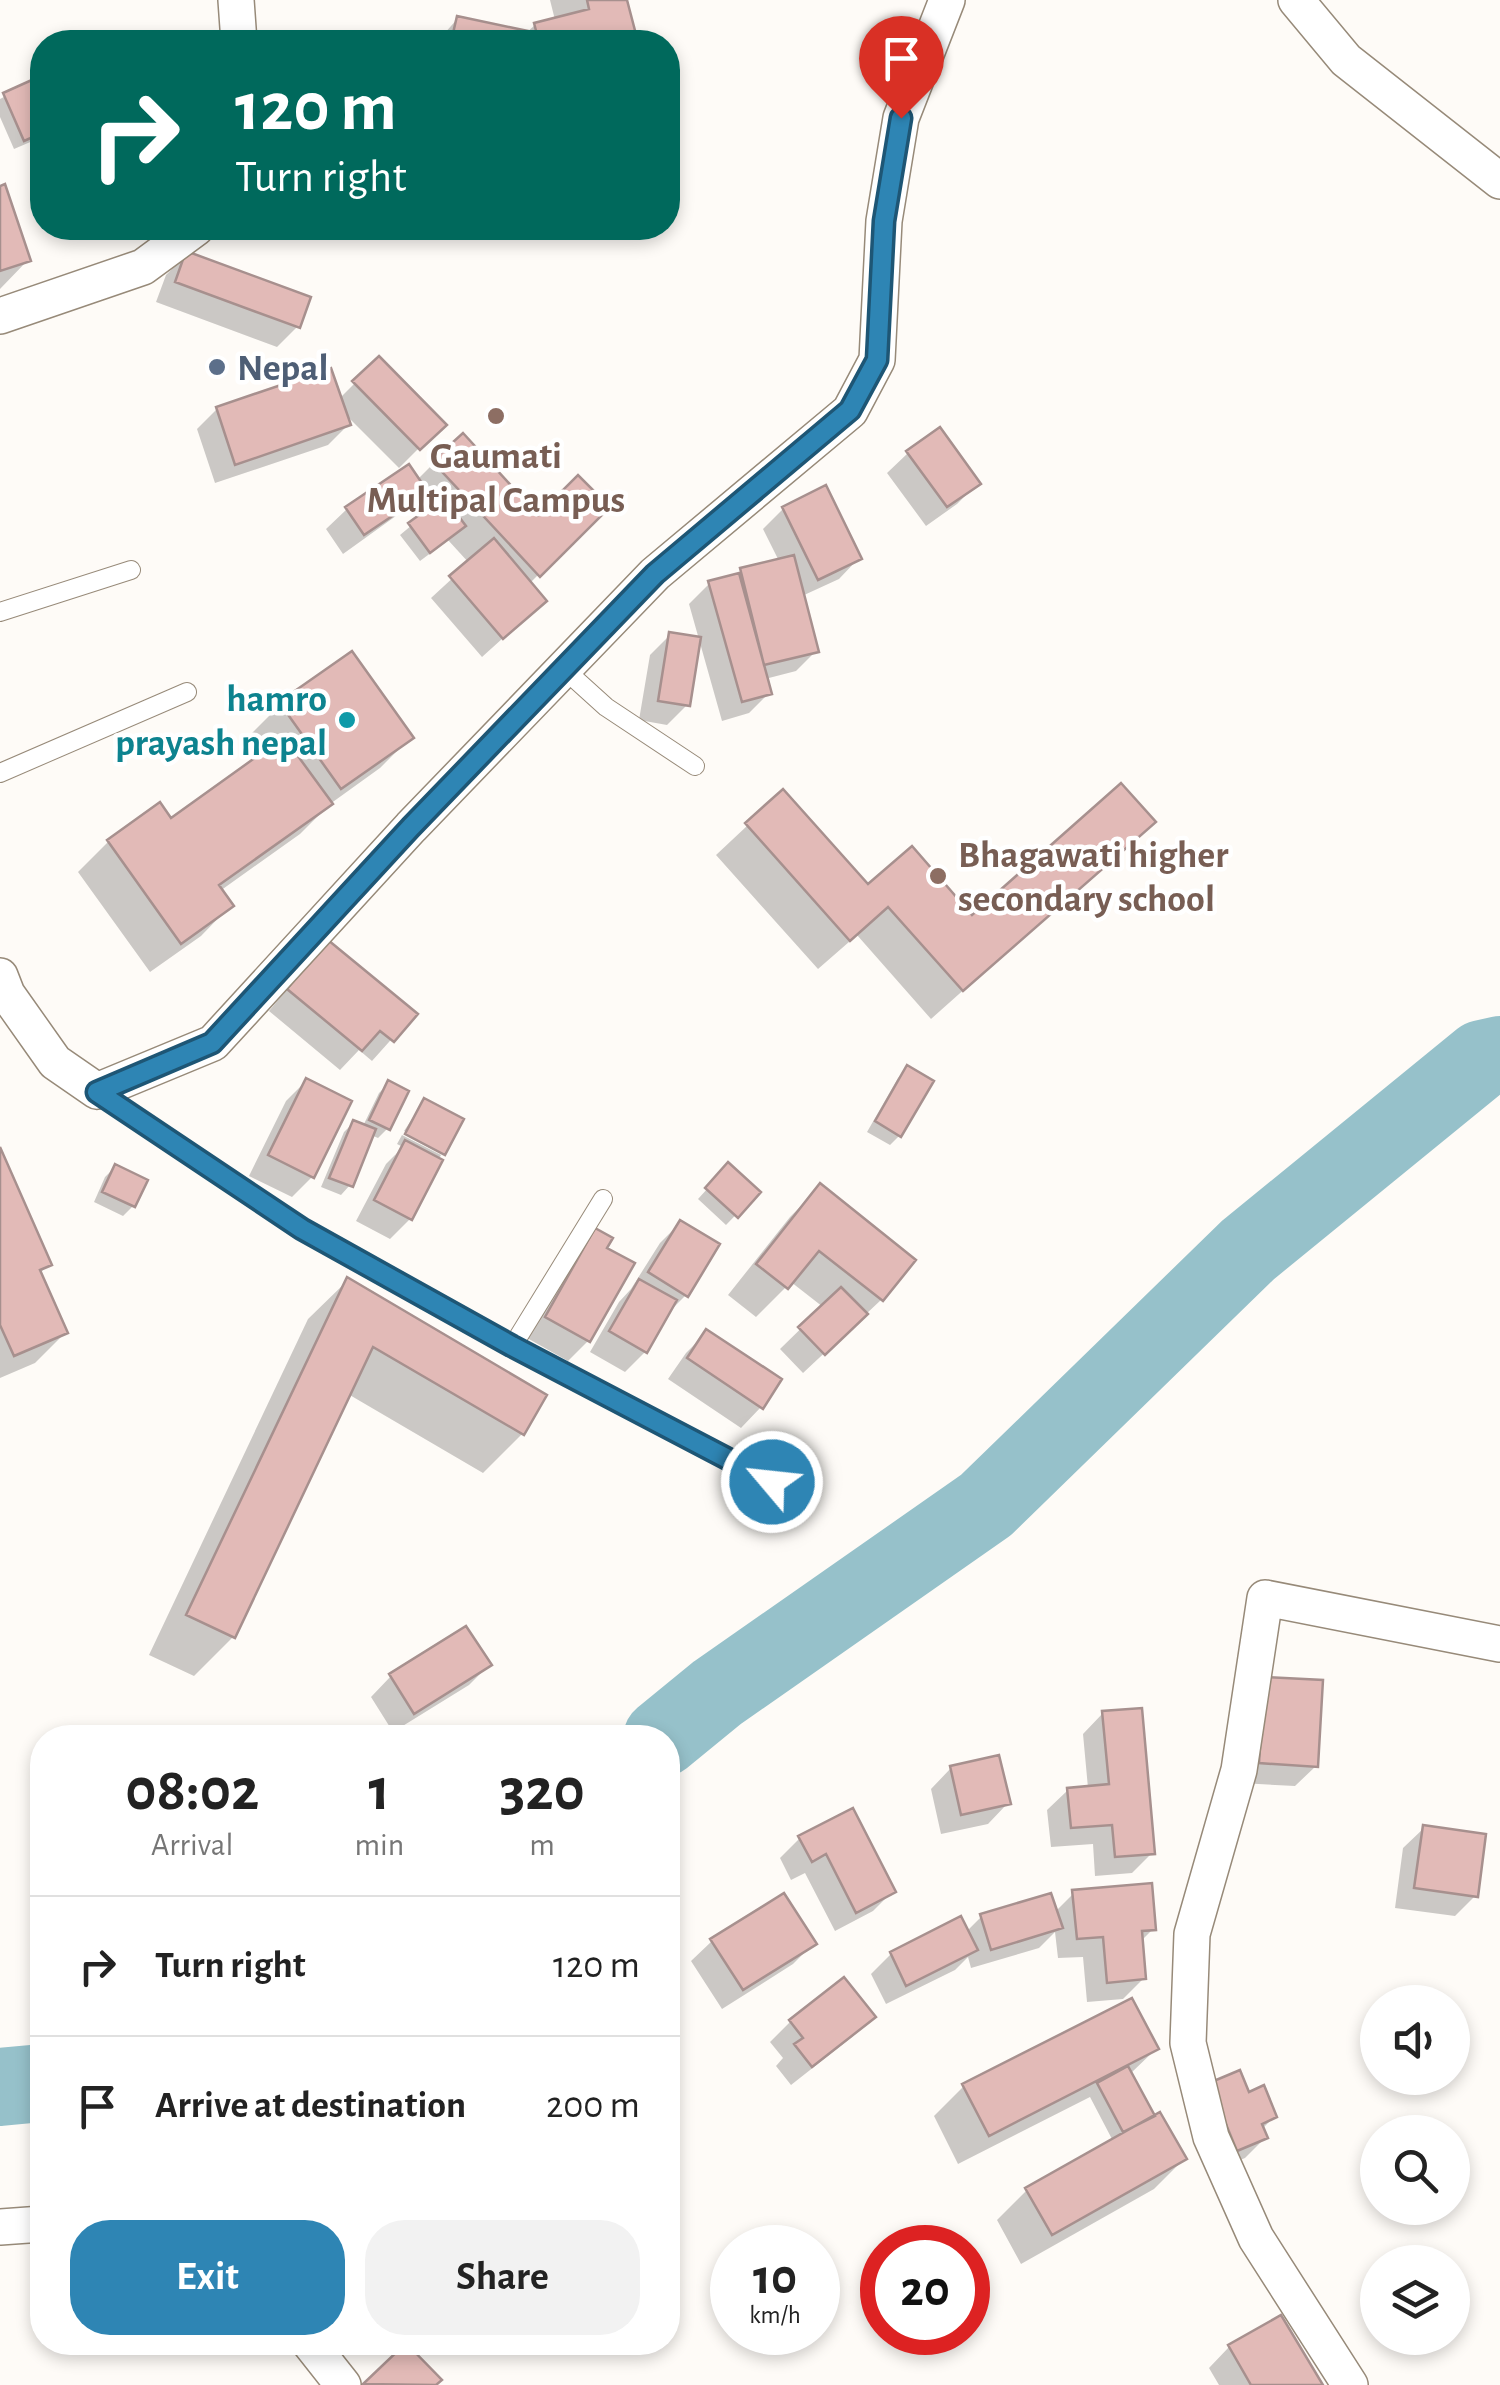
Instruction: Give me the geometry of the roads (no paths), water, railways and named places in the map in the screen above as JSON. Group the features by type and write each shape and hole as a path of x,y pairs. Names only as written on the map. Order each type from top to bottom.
{"street":[{"path":"236,0 239,30"},
{"path":"0,976 7,994 55,1062 97,1092 212,1043 411,827 655,574 850,410 877,360 884,221 901,118 947,0"},
{"path":"1296,0 1346,60 1500,181"},
{"path":"0,316 143,267 180,240"},
{"path":"1350,2385 1256,2238 1211,2138 1188,2044 1192,1934 1239,1770 1265,1598 1500,1644"},
{"path":"0,2227 30,2225"},
{"path":"319,2355 343,2385"}],"lane":[{"path":"0,612 131,570"},
{"path":"564,669 606,707 695,766"},
{"path":"0,773 187,692"},
{"path":"97,1092 302,1229 512,1346 772,1482"},
{"path":"512,1346 602,1198"}],"waterway":[{"path":"678,1725 717,1693 986,1505 1248,1250 1482,1059 1500,1055"},
{"path":"0,2087 30,2084"}],"place":[{"name":"Nepal","path":"217,367"},
{"name":"Gaumati Multipal Campus","path":"496,416"},
{"name":"hamro prayash nepal","path":"347,720"},
{"name":"Bhagawati higher secondary school","path":"938,876"}]}
